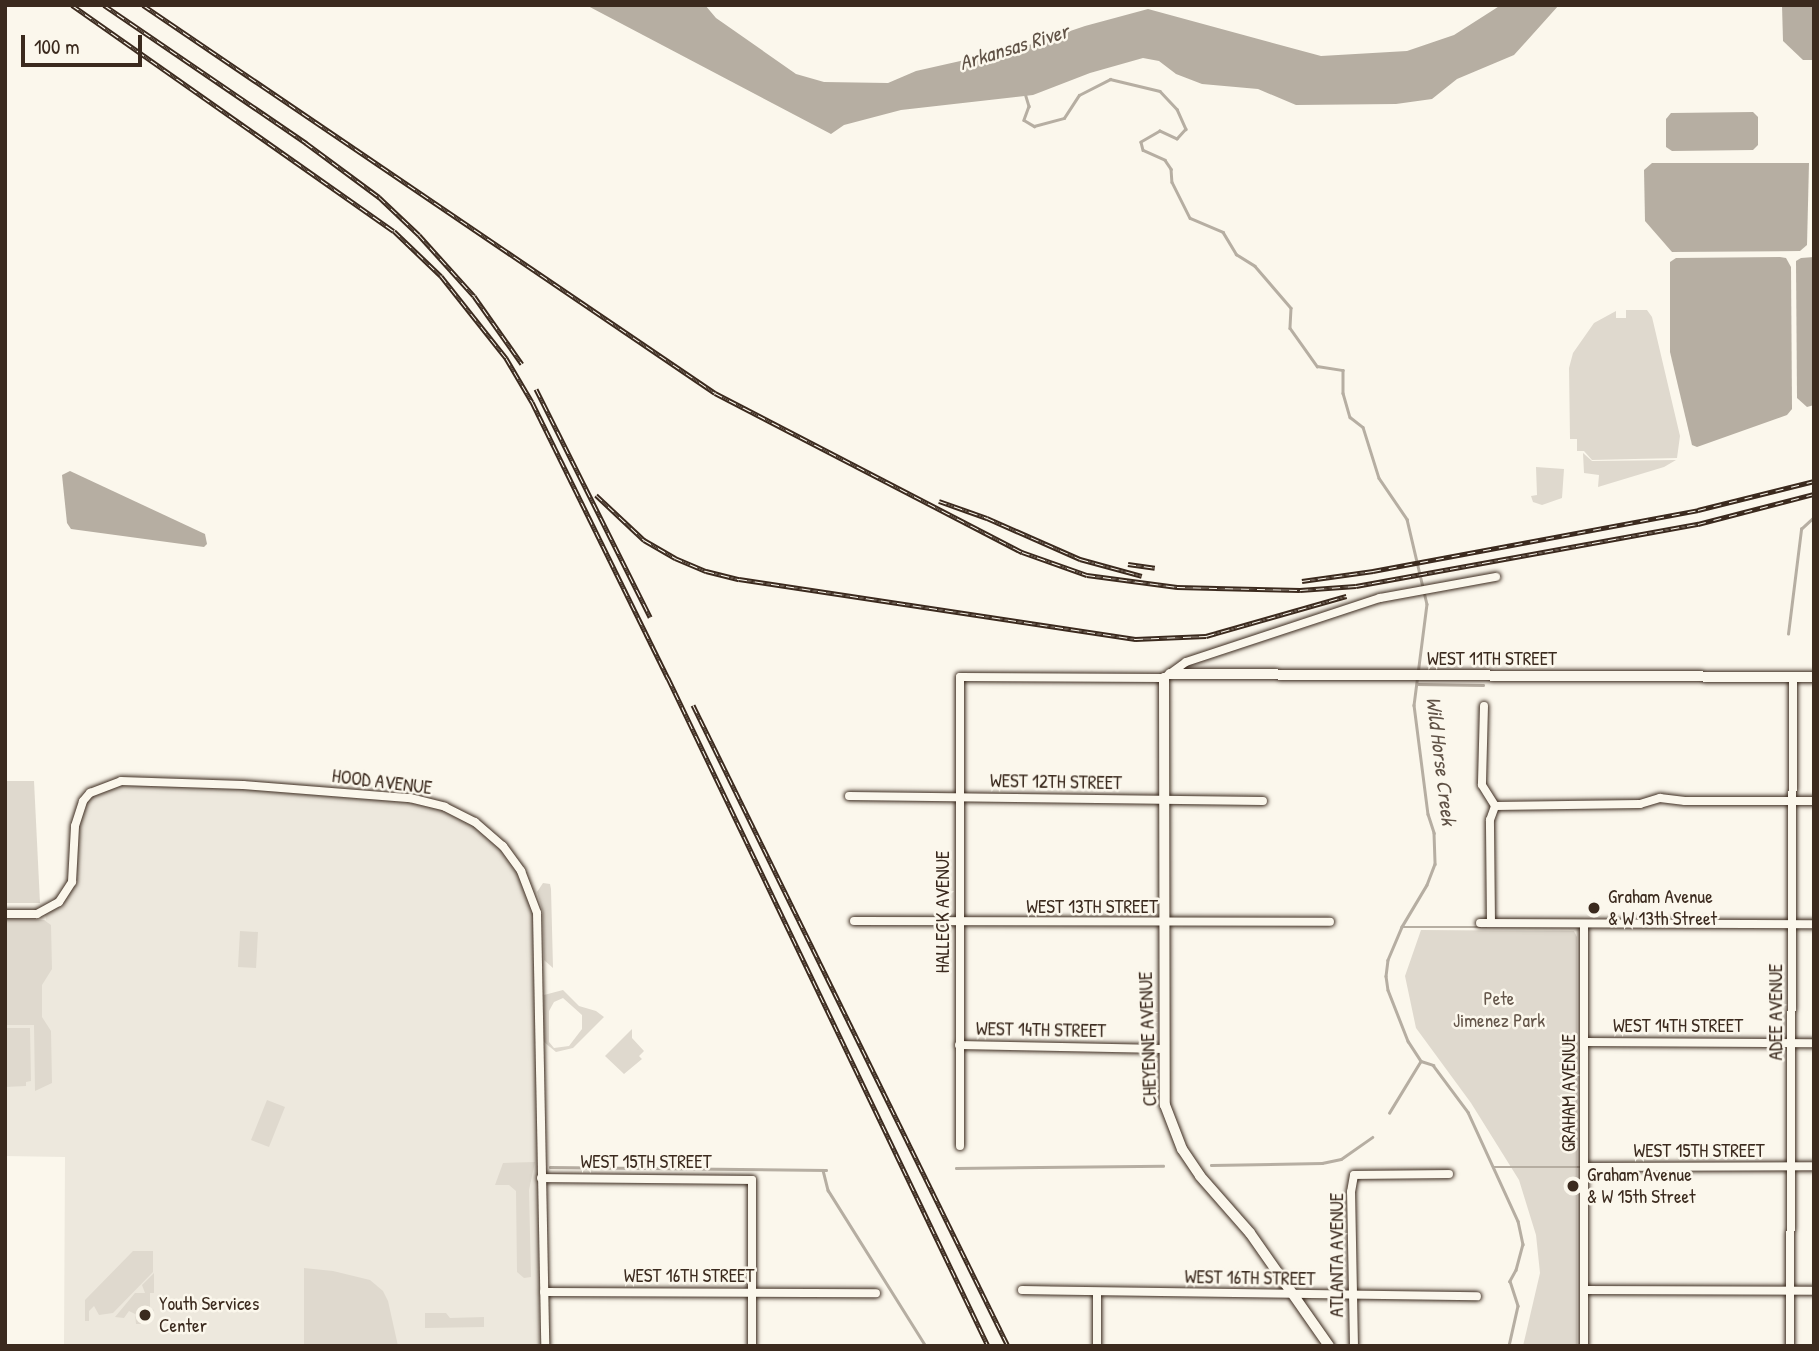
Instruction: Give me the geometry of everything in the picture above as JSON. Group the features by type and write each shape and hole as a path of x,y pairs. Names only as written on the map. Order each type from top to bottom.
{"street":[{"path":"1167,676 1186,662 1380,598 1496,577"},
{"name":"CHEYENNE AVENUE","path":"1167,676 1163,800 1165,1105 1182,1149 1200,1176 1250,1233 1329,1346"},
{"name":"WEST 11TH STREET","path":"960,677 1814,677"},
{"name":"HALLECK AVENUE","path":"960,677 960,1146"},
{"name":"ADEE AVENUE","path":"1790,1346 1793,677"},
{"path":"1484,706 1482,785 1494,806 1490,820 1491,923"},
{"name":"HOOD AVENUE","path":"5,914 37,914 60,902 72,882 75,826 83,801 99,789 121,781 243,785 410,798 461,814 488,832 511,857 527,884 537,913 545,1346"},
{"name":"WEST 12TH STREET","path":"849,796 1263,801"},
{"path":"1494,806 1640,804 1660,798 1685,801 1814,800"},
{"name":"WEST 13TH STREET","path":"854,921 1330,922"},
{"path":"1480,923 1814,924"},
{"name":"GRAHAM AVENUE","path":"1584,924 1584,1346"},
{"name":"WEST 14TH STREET","path":"1585,1042 1814,1043"},
{"name":"WEST 14TH STREET","path":"959,1045 1163,1049"},
{"name":"WEST 15TH STREET","path":"1584,1167 1814,1166"},
{"name":"ATLANTA AVENUE","path":"1354,1346 1350,1192 1354,1175 1449,1174"},
{"name":"WEST 15TH STREET","path":"541,1178 752,1180 752,1292"},
{"name":"WEST 16TH STREET","path":"1023,1290 1294,1296 1477,1296"},
{"path":"1584,1290 1814,1291"},
{"name":"WEST 16TH STREET","path":"544,1292 876,1293"},
{"path":"752,1292 752,1346"},
{"path":"1097,1292 1097,1346"}],"shaded area":[{"path":"586,5 705,5 716,18 796,74 824,82 888,83 916,71 1023,47 1148,9 1321,56 1407,51 1454,35 1501,5 1559,5 1514,55 1457,79 1432,99 1396,104 1296,105 1258,89 1202,84 1176,74 1159,61 1143,58 1090,73 1033,95 901,110 844,125 831,134"},
{"path":"1782,5 1814,5 1814,60 1803,60 1783,41"},
{"path":"1753,112 1758,117 1758,145 1753,150 1672,151 1666,147 1666,119 1671,113"},
{"path":"1652,163 1809,163 1807,245 1800,251 1672,252 1645,221 1644,170"},
{"path":"1814,257 1814,405 1807,407 1797,398 1796,261"},
{"path":"1676,258 1786,258 1791,267 1792,409 1787,415 1697,447 1692,445 1670,352 1670,262"},
{"path":"70,471 205,534 207,544 204,547 71,529 67,523 62,475"},
{"path":"121,781 409,799 461,815 502,846 521,871 537,914 539,1346 64,1346 65,1157 5,1156 5,918 46,920 45,912 72,882 76,826 90,793"}],"green space":[{"path":"1626,310 1647,310 1652,317 1680,436 1677,458 1592,460 1584,451 1577,451 1577,439 1570,439 1569,368 1573,353 1594,323 1616,311 1616,318 1626,318"},
{"path":"1583,453 1592,461 1676,460 1664,467 1598,487 1599,475 1584,473"},
{"path":"1536,467 1564,469 1562,498 1542,505 1533,502 1531,496 1537,495"},
{"path":"5,781 34,781 40,903 5,903"},
{"path":"543,883 550,884 551,889 553,968 544,960 543,912 537,892"},
{"path":"5,918 44,920 51,925 52,969 42,985 42,1017 51,1031 52,1083 35,1091 34,1025 5,1025"},
{"name":"Pete Jimenez Park","path":"1421,930 1574,931 1577,937 1577,1346 1523,1346 1540,1273 1536,1235 1519,1180 1471,1103 1416,1028 1405,976"},
{"path":"240,931 258,932 256,968 238,967"},
{"path":"563,990 579,1006 596,1011 604,1017 573,1048 556,1052 544,1042 544,995","holes":["563,998 582,1015 582,1029 569,1046 554,1048 549,1042 549,1011 554,1002"]},
{"path":"5,1028 30,1028 31,1081 26,1082 26,1086 5,1087"},
{"path":"632,1029 632,1038 644,1051 639,1056 642,1059 624,1074 605,1056"},
{"path":"267,1100 285,1107 269,1147 251,1140"},
{"path":"535,1162 529,1190 531,1277 524,1278 517,1272 516,1191 509,1185 495,1185 503,1163"},
{"path":"133,1251 153,1251 153,1272 113,1313 99,1315 94,1306 89,1311 89,1321 85,1321 85,1300"},
{"path":"304,1268 333,1271 370,1280 383,1291 388,1301 398,1346 304,1346"},
{"path":"154,1273 154,1293 150,1293 150,1308 154,1310 154,1318 148,1324 136,1324 135,1314 129,1311 124,1318 115,1317 135,1293 145,1293 142,1285"},
{"path":"425,1313 446,1313 450,1318 484,1317 484,1327 425,1328"}],"waterway":[{"name":"Wild Horse Creek","path":"1025,93 1029,106 1024,120 1034,126 1064,118 1079,95 1110,79 1160,91 1177,109 1186,129 1177,139 1160,131 1141,142 1143,150 1165,160 1171,169 1172,182 1190,218 1223,232 1236,254 1255,266 1291,308 1290,328 1317,366 1343,370 1343,393 1350,417 1363,427 1379,478 1407,519 1427,604 1414,705 1428,814 1434,833 1435,864 1427,885 1402,927 1388,960 1386,976 1388,990 1408,1041 1421,1061 1433,1065 1468,1112 1518,1221 1523,1244 1510,1281 1518,1306 1509,1346"},
{"path":"1788,634 1801,529 1814,517"},
{"path":"1417,684 1483,685"},
{"path":"1403,927 1480,927"},
{"path":"1389,1113 1420,1062"},
{"path":"1211,1165 1322,1163 1341,1159 1372,1137"},
{"path":"956,1168 1163,1166"},
{"path":"550,1167 826,1170"},
{"path":"1493,1167 1581,1167"},
{"path":"823,1170 828,1190 926,1346"}],"railway":[{"path":"72,5 394,231 441,276 506,358 532,402 668,678 988,1346"},
{"path":"104,5 306,143 379,197 419,235 474,296 522,364"},
{"path":"143,5 715,393 1022,552 1087,575 1177,587 1300,590 1356,586 1698,524 1814,494"},
{"path":"536,389 650,617"},
{"path":"1302,581 1373,571 1698,510 1814,481"},
{"path":"596,495 644,540 675,558 706,571 739,579 1135,639 1206,636 1346,596"},
{"path":"939,501 987,518 1080,559 1142,576"},
{"path":"1128,564 1155,568"},
{"path":"693,705 1008,1346"}],"place":[{"name":"Graham Avenue & W 13th Street","path":"1594,908"},
{"name":"Graham Avenue & W 15th Street","path":"1573,1186"},
{"name":"Youth Services Center","path":"145,1315"}],"water label":[{"name":"Arkansas River","path":"1014,47"}]}
